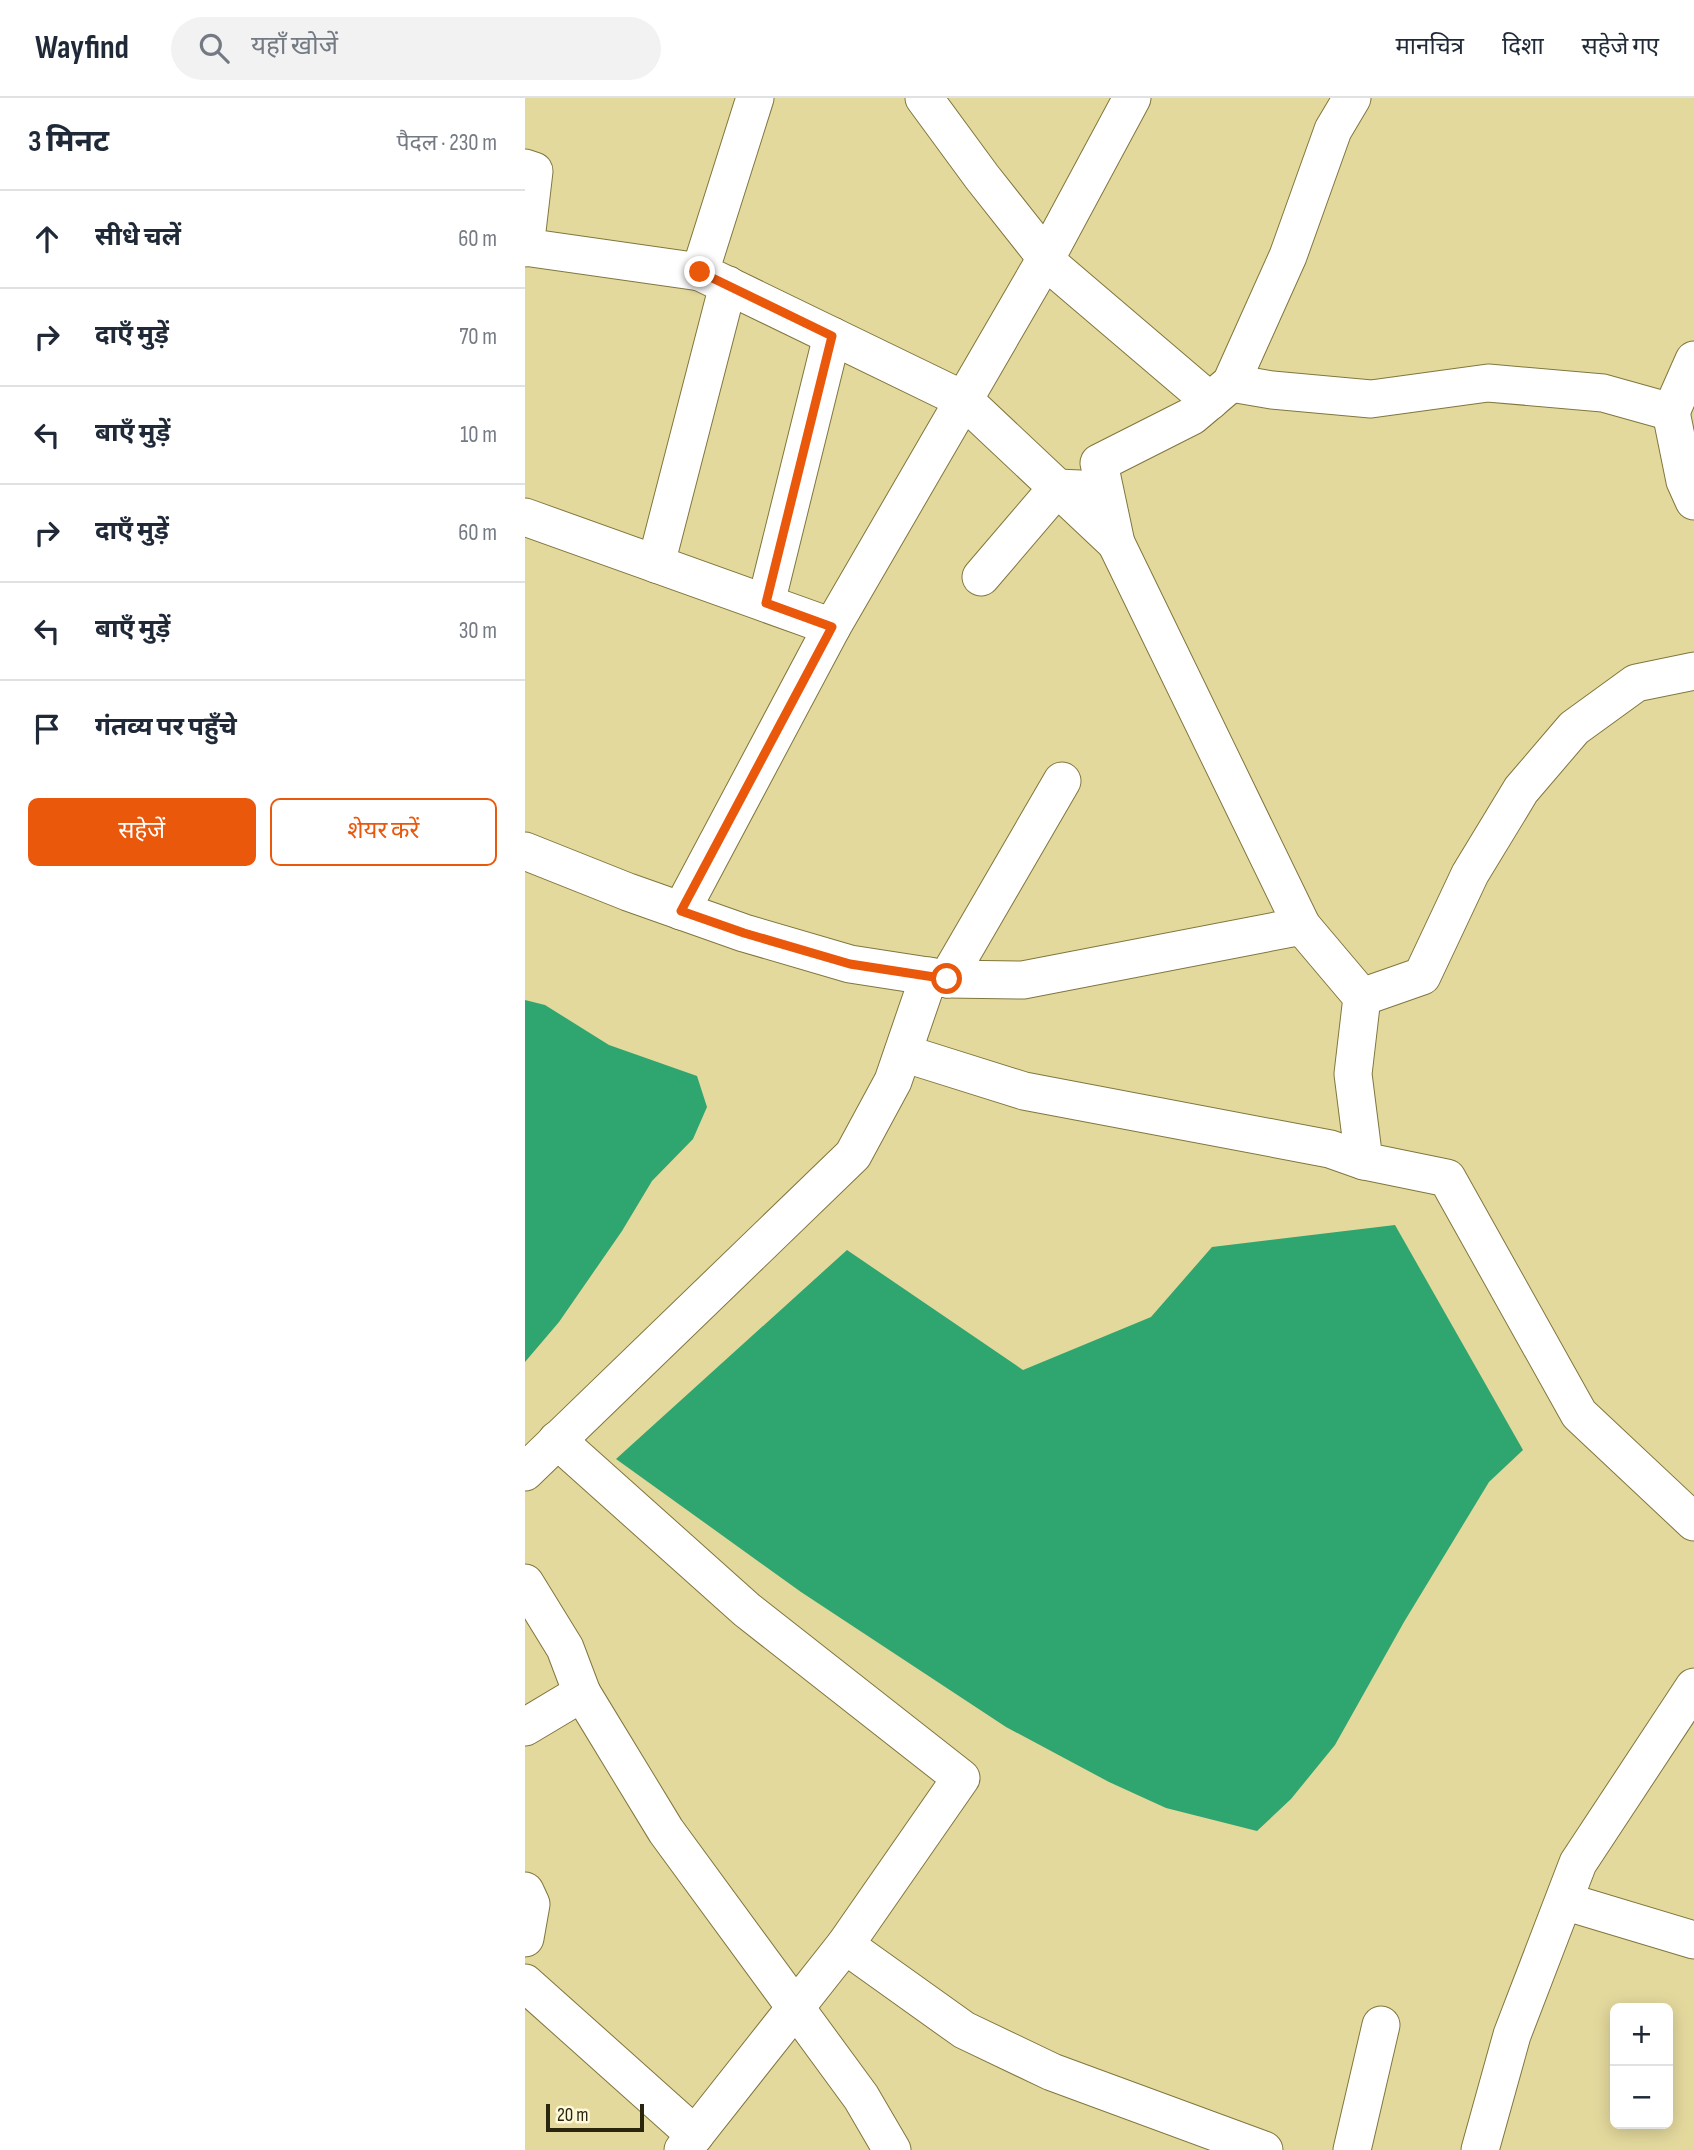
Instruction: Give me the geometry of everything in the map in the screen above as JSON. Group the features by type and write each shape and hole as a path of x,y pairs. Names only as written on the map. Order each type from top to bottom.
{"street":[{"path":"925,98 982,177 1054,268 1220,392 1272,390 1371,398 1488,383 1603,393 1671,412"},
{"path":"681,911 832,627 1046,258 1132,98"},
{"path":"1352,98 1333,130 1288,256 1220,392 1192,416 1098,463 1116,543 1302,926 1362,997 1353,1074 1364,1161"},
{"path":"656,564 714,278 754,99"},
{"path":"525,168 534,171 525,248 714,278 964,400 1116,543"},
{"path":"766,603 832,336"},
{"path":"1694,360 1671,412 1685,481 1694,501"},
{"path":"1057,488 1105,492"},
{"path":"981,577 1057,488"},
{"path":"525,516 832,627"},
{"path":"1362,997 1422,976 1470,874 1521,790 1574,728 1636,682 1694,671"},
{"path":"525,1472 853,1155 893,1081 938,978 1062,780"},
{"path":"525,851 744,933 850,964 938,978 1023,980 1302,926"},
{"path":"903,1053 1024,1091 1330,1149 1364,1161 1447,1178 1579,1414 1694,1522"},
{"path":"525,1983 689,2142 845,1945 961,1778 747,1610 557,1440"},
{"path":"525,1583 565,1648 582,1693 666,1831 861,2097 892,2150"},
{"path":"1481,2150 1512,2035 1578,1864 1694,1687"},
{"path":"525,1727 582,1693"},
{"path":"525,1891 531,1904 525,1938"},
{"path":"1564,1900 1694,1940"},
{"path":"845,1945 964,2029 1052,2072 1220,2143 1264,2150"},
{"path":"1352,2150 1381,2025"}],"shaded area":[{"path":"525,1000 545,1005 609,1045 697,1076 707,1107 693,1139 652,1181 622,1231 559,1322 525,1362"},
{"path":"1395,1225 1523,1450 1489,1482 1404,1622 1335,1745 1291,1799 1257,1831 1166,1808 1109,1782 1006,1727 801,1592 616,1459 847,1250 1023,1370 1151,1317 1212,1247"}],"route":[{"path":"700,272 832,336 766,603 832,627 681,911 744,933 850,964 947,979"}]}
